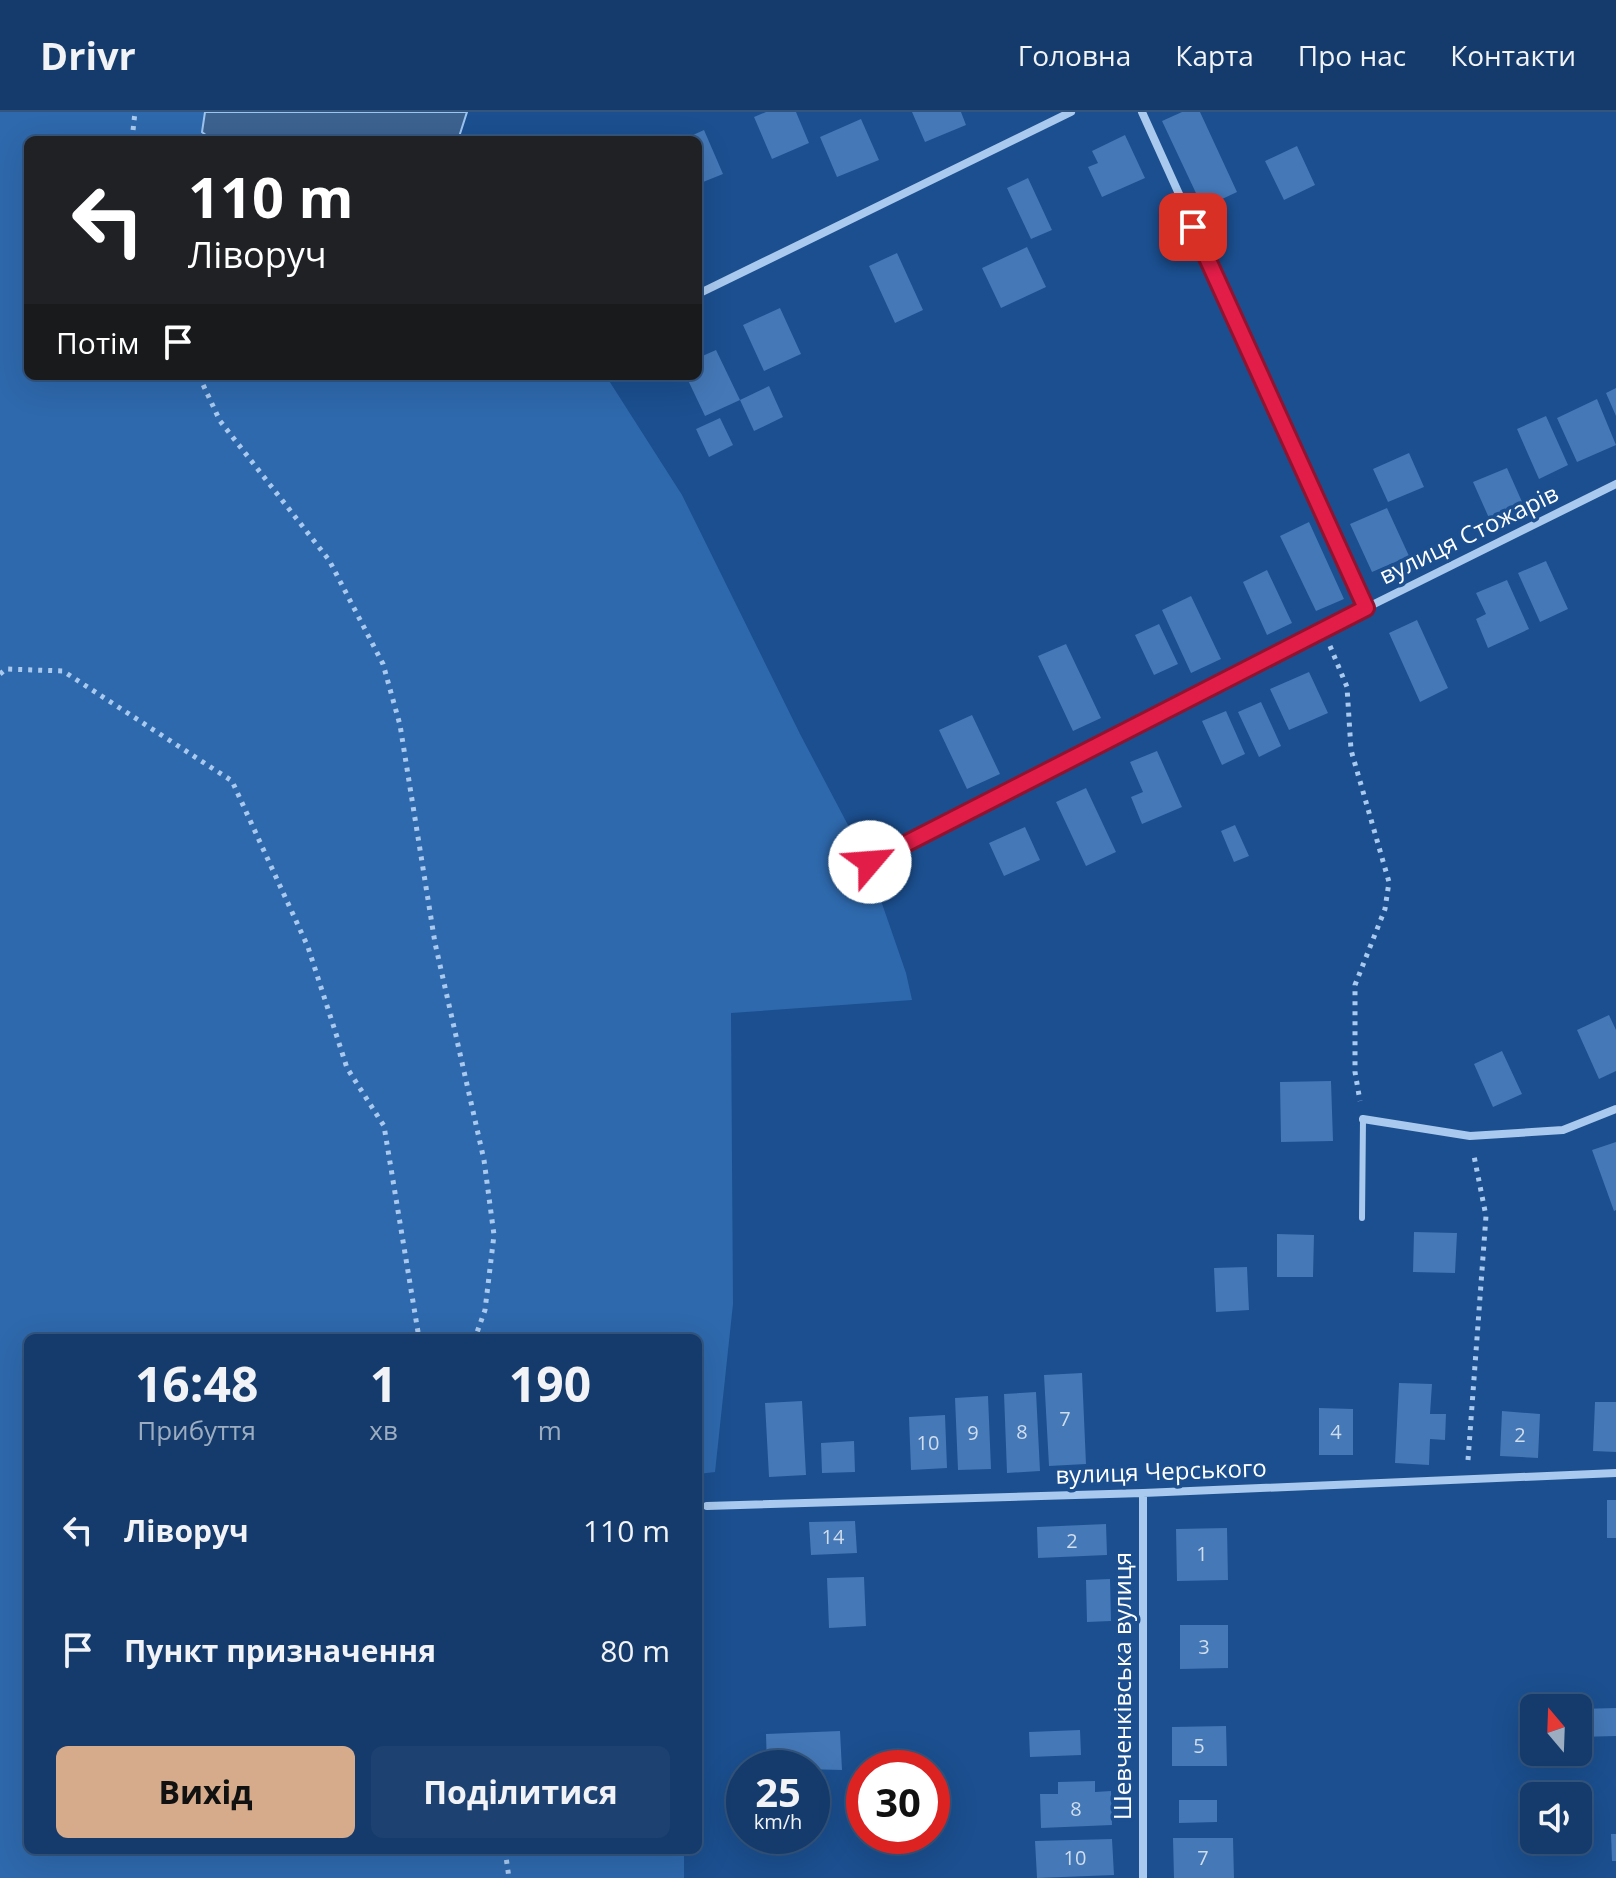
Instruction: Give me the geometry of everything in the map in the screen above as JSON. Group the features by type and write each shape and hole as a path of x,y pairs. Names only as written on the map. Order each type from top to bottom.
{"street":[{"path":"702,292 1071,112"},
{"path":"1142,112 1366,608"},
{"name":"вулиця Стожарів","path":"870,862 1616,484"},
{"path":"1363,1119 1470,1136 1563,1130 1616,1109"},
{"name":"вулиця Черського","path":"707,1506 1143,1493 1616,1473"},
{"name":"Шевченківська вулиця","path":"1143,1493 1143,1878"}],"lane":[{"path":"1362,1218 1363,1119"}],"path":[{"path":"132,136 135,112"},
{"path":"201,380 220,421 329,560 383,664 400,725 435,943 486,1175 494,1235 485,1310 476,1334"},
{"path":"1324,631 1347,687 1351,750 1389,882 1385,909 1355,985 1355,1072 1363,1119"},
{"path":"0,674 6,669 63,671 232,781 308,947 347,1068 384,1126 418,1334"},
{"path":"1466,1480 1486,1216 1470,1136"},
{"path":"506,1854 509,1878"}],"shaded area":[{"path":"0,112 205,112 202,132 207,136 24,136 24,380 609,380 682,495 800,734 868,863 906,973 912,1000 731,1013 733,1304 715,1472 702,1474 702,1334 24,1334 24,1854 684,1854 684,1878 0,1878"},
{"path":"205,112 467,112 459,136 207,136 202,132"}],"building":[{"path":"766,112 796,112 809,143 772,159 754,117"},
{"path":"912,112 961,112 966,125 925,142"},
{"path":"1182,112 1200,112 1237,192 1203,208 1162,121"},
{"path":"861,119 879,160 837,177 820,137"},
{"path":"704,130 723,174 702,182 702,136 691,136"},
{"path":"1125,135 1145,178 1102,197 1088,167 1098,163 1092,151"},
{"path":"1297,146 1315,185 1284,200 1265,161"},
{"path":"1028,178 1052,230 1031,239 1007,188"},
{"path":"1027,247 1046,287 1001,308 982,268"},
{"path":"897,253 923,310 895,323 869,266"},
{"path":"780,308 801,354 764,371 743,325"},
{"path":"716,350 740,400 705,416 688,380 702,380 702,356"},
{"path":"769,386 783,417 754,431 740,400"},
{"path":"1616,388 1616,416 1606,393"},
{"path":"1597,399 1616,445 1577,462 1557,418"},
{"path":"1546,416 1568,465 1539,479 1517,429"},
{"path":"720,418 733,445 709,457 696,429"},
{"path":"1409,453 1424,487 1388,502 1373,469"},
{"path":"1507,468 1527,513 1493,527 1473,482"},
{"path":"1387,508 1409,556 1372,572 1350,524"},
{"path":"1309,522 1344,599 1316,611 1280,536"},
{"path":"1546,561 1568,609 1540,622 1518,573"},
{"path":"1267,570 1292,623 1267,635 1243,582"},
{"path":"1507,580 1529,629 1488,648 1476,619 1486,614 1476,593"},
{"path":"1191,596 1221,659 1191,673 1162,610"},
{"path":"1417,620 1448,688 1420,702 1389,633"},
{"path":"1159,624 1178,664 1154,675 1135,635"},
{"path":"1066,644 1101,718 1073,731 1038,656"},
{"path":"1309,672 1328,713 1289,730 1270,689"},
{"path":"1261,702 1281,746 1259,757 1238,712"},
{"path":"1226,711 1245,754 1222,765 1202,721"},
{"path":"972,715 1000,774 967,789 939,730"},
{"path":"1157,751 1182,807 1142,824 1131,797 1143,792 1130,762"},
{"path":"1086,788 1116,852 1086,866 1056,802"},
{"path":"1235,825 1249,856 1234,862 1221,831"},
{"path":"1025,827 1040,860 1004,876 989,843"},
{"path":"1609,1015 1616,1030 1616,1071 1599,1079 1577,1030"},
{"path":"1502,1051 1522,1094 1493,1107 1474,1064"},
{"path":"1331,1081 1333,1141 1281,1142 1280,1082"},
{"path":"1616,1142 1616,1210 1614,1211 1592,1150"},
{"path":"1414,1232 1457,1233 1455,1273 1413,1272"},
{"path":"1277,1234 1314,1235 1313,1277 1277,1277"},
{"path":"1247,1267 1249,1310 1216,1312 1214,1268"},
{"path":"1082,1373 1086,1464 1049,1466 1044,1375"},
{"path":"1399,1383 1432,1384 1430,1414 1446,1414 1445,1440 1430,1439 1429,1465 1395,1463"},
{"path":"1036,1392 1040,1471 1007,1473 1004,1394"},
{"path":"988,1396 991,1469 958,1470 955,1398"},
{"path":"802,1401 806,1475 769,1477 765,1403"},
{"path":"1595,1402 1616,1402 1616,1452 1593,1451"},
{"path":"1319,1408 1353,1409 1353,1455 1319,1455"},
{"path":"1502,1411 1540,1414 1538,1458 1500,1456"},
{"path":"945,1415 947,1468 911,1470 909,1417"},
{"path":"854,1441 855,1472 822,1473 821,1443"},
{"path":"1607,1500 1616,1500 1616,1538 1607,1538"},
{"path":"855,1521 857,1553 811,1555 809,1522"},
{"path":"1106,1524 1107,1555 1038,1558 1037,1527"},
{"path":"1227,1528 1228,1580 1177,1581 1176,1529"},
{"path":"864,1577 866,1626 829,1628 827,1578"},
{"path":"1110,1579 1111,1621 1087,1622 1086,1580"},
{"path":"1180,1625 1228,1625 1228,1668 1180,1669"},
{"path":"1616,1708 1616,1736 1592,1737 1592,1709"},
{"path":"1226,1726 1227,1766 1172,1766 1172,1727"},
{"path":"1080,1730 1081,1755 1030,1757 1029,1732"},
{"path":"840,1731 842,1770 830,1770 830,1750 766,1750 766,1734"},
{"path":"1095,1781 1095,1792 1111,1791 1112,1825 1041,1828 1040,1794 1058,1794 1058,1782"},
{"path":"1179,1800 1217,1800 1217,1822 1179,1823"},
{"path":"1611,1834 1616,1834 1616,1861 1612,1861"},
{"path":"1173,1838 1233,1838 1234,1878 1174,1878"},
{"path":"1112,1839 1114,1875 1037,1878 1035,1841"}],"route":[{"path":"870,862 1366,608 1193,227"}]}
